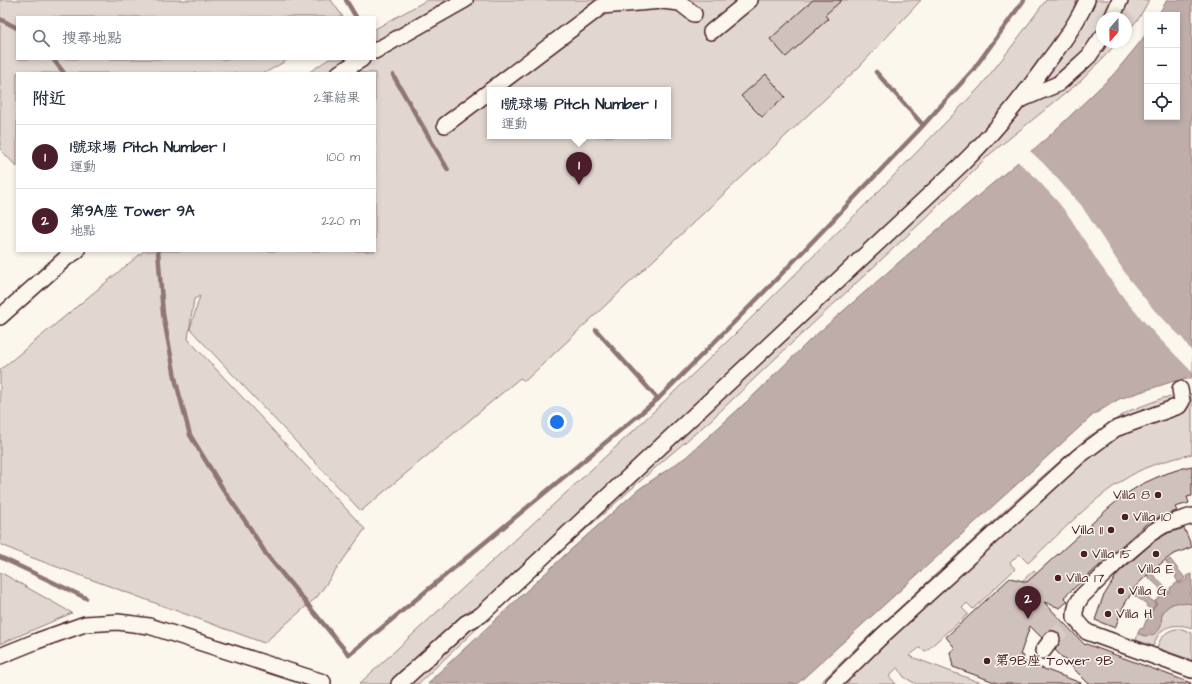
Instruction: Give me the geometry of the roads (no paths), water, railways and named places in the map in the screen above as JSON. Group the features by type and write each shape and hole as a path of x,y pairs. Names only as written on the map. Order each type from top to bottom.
{"street":[{"path":"376,50 465,0"},
{"path":"711,32 750,0"},
{"path":"399,684 466,623 481,616 962,164 990,136 1020,100 1067,36 1087,0"},
{"path":"1115,12 1120,0"},
{"path":"495,87 602,6 662,1 680,3 694,14"},
{"path":"1020,100 1058,84 1089,56 1096,46"},
{"path":"341,72 360,60"},
{"path":"445,125 487,93"},
{"path":"0,317 66,258 75,252"},
{"path":"833,684 882,636 1079,456 1116,429 1179,406 1182,401 1180,389"},
{"path":"1192,516 1164,525 1145,538 1118,561 1082,596 1077,604 1071,622 1087,632 1192,670"},
{"path":"0,656 85,624 118,622 149,626 323,682"}],"waterway":[{"path":"346,0 355,16"},
{"path":"158,252 163,314 176,382 190,435 223,489 266,554 349,655 658,399 767,289 918,131 973,70 1024,0"},
{"path":"0,19 16,27"},
{"path":"54,60 63,72"},
{"path":"876,72 923,125"},
{"path":"393,75 448,170"},
{"path":"596,330 658,399"},
{"path":"0,557 86,598"}],"tunnel":[{"path":"1052,639 1067,626"}],"place":[{"name":"1號球場 Pitch Number 1","path":"579,185"},
{"name":"Villa 8","path":"1158,495"},
{"name":"Villa 10","path":"1125,517"},
{"name":"Villa 11","path":"1111,530"},
{"name":"Villa 15","path":"1084,554"},
{"name":"Villa E","path":"1156,554"},
{"name":"Villa 17","path":"1058,578"},
{"name":"Villa G","path":"1121,591"},
{"name":"Villa H","path":"1108,614"},
{"name":"第9A座 Tower 9A","path":"1028,619"},
{"name":"第9B座 Tower 9B","path":"987,661"}]}
